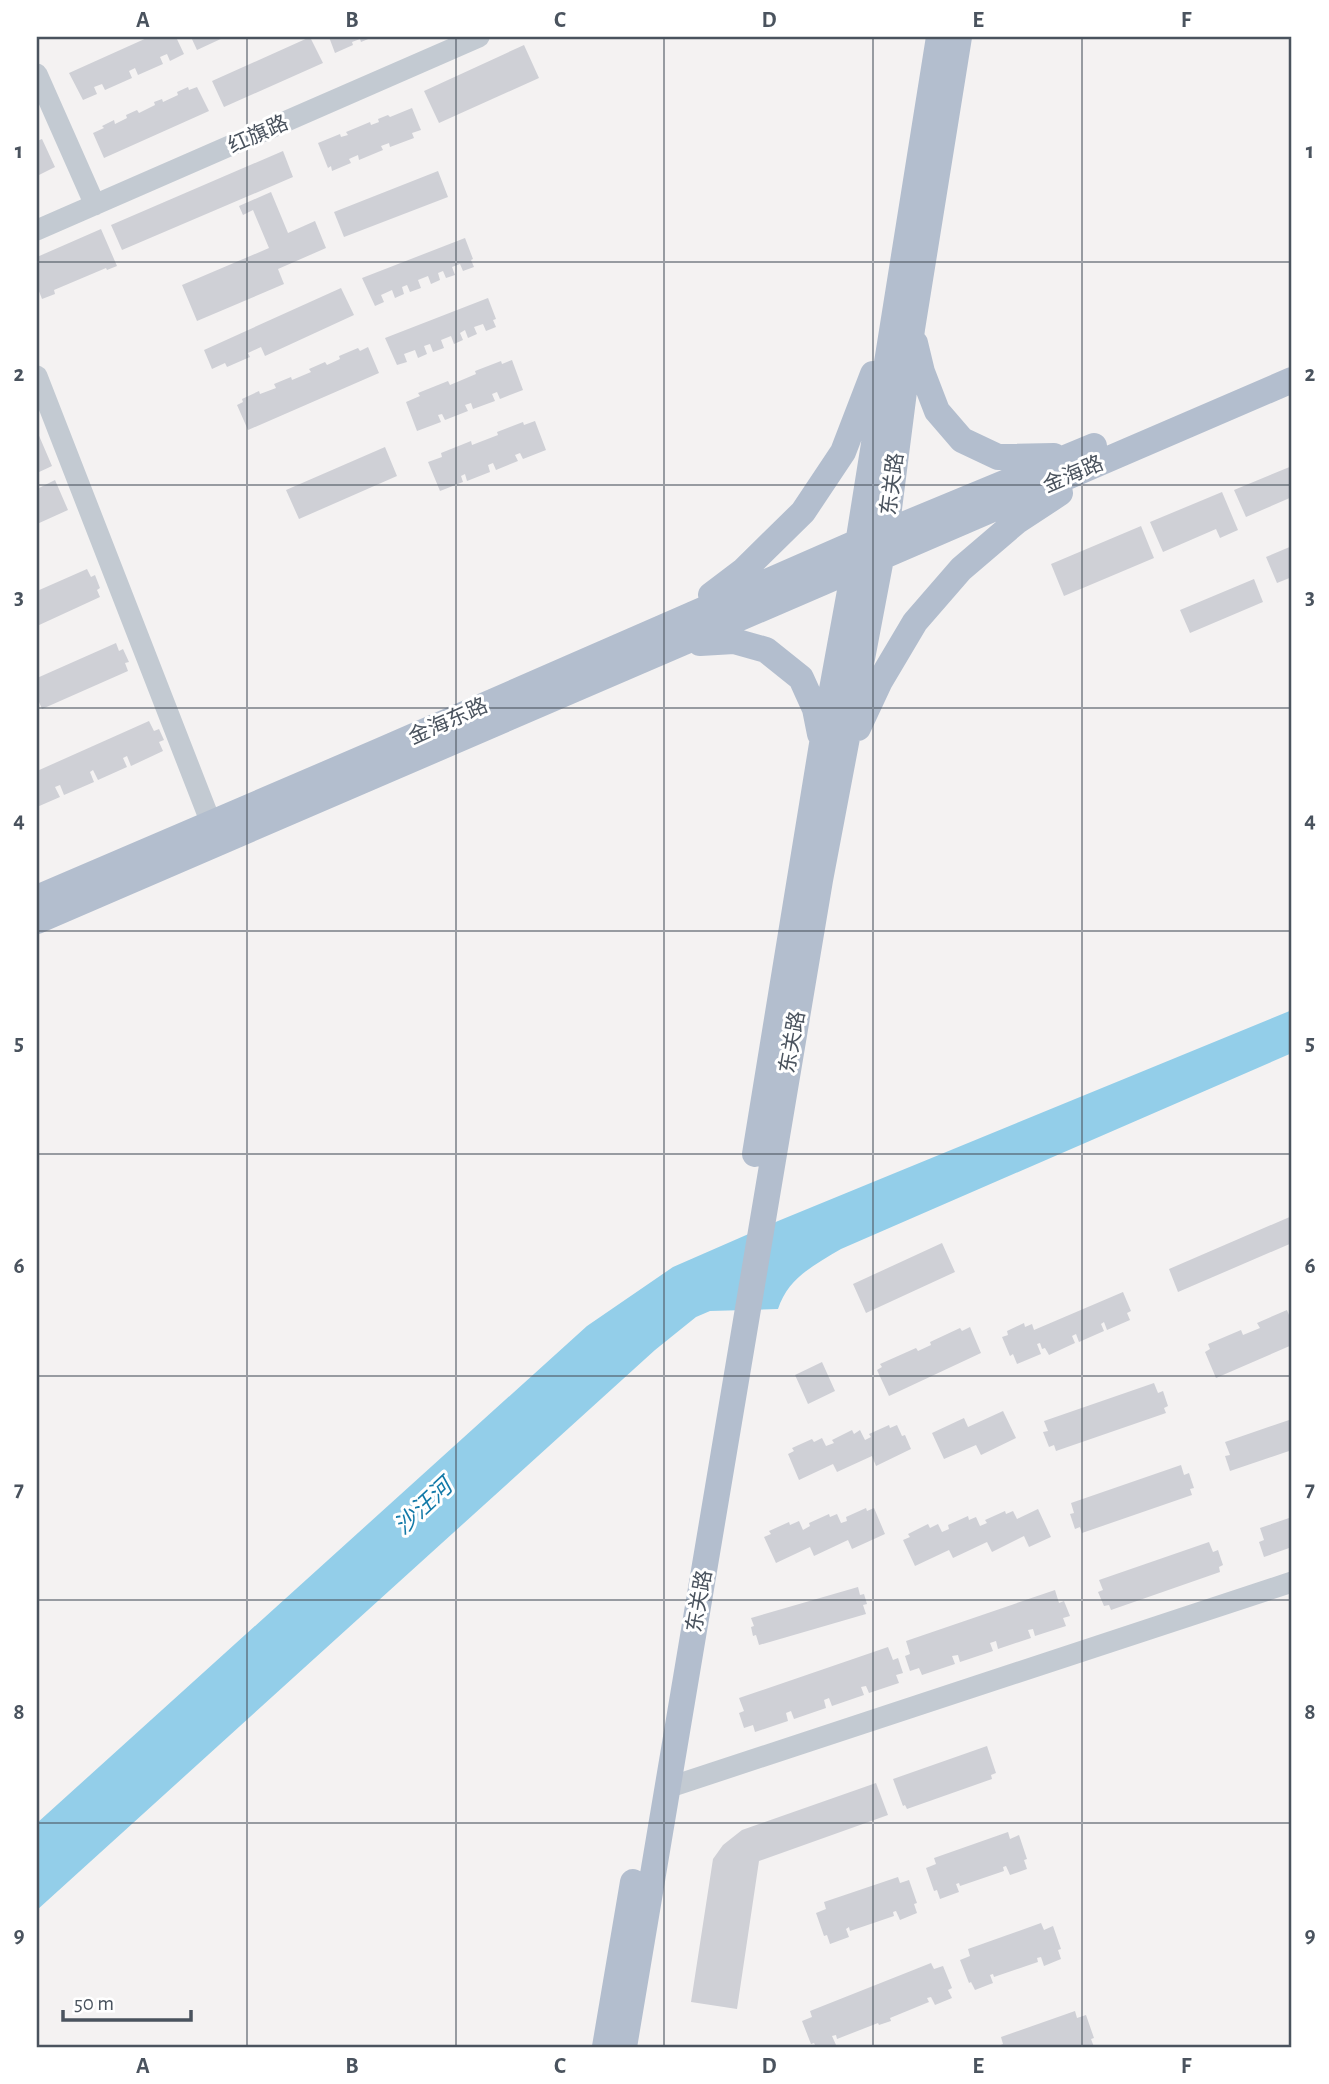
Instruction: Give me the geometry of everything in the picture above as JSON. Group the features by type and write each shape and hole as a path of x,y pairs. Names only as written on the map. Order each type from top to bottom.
{"main road":[{"name":"东关路","path":"624,2047 810,934 883,545 902,326 939,37"},
{"name":"东关路","path":"605,2047 822,744 858,542 959,37"},
{"path":"902,326 937,411 962,440 998,457 1070,456"},
{"path":"677,633 803,512 843,452 902,326"},
{"name":"金海路","path":"854,569 883,545 1070,456 1292,361"},
{"name":"金海路","path":"858,542 883,545 1115,456 1292,380"},
{"path":"842,764 880,681 915,622 961,569 1016,522 1115,456"},
{"name":"金海东路","path":"37,921 677,633 858,542"},
{"name":"金海东路","path":"37,898 211,823 677,633 854,569"},
{"path":"677,633 734,640 766,650 801,678 815,709 822,744"}],"street":[{"name":"红旗路","path":"37,230 479,37"},
{"path":"37,74 95,205"},
{"path":"37,376 211,823"},
{"path":"667,1788 1292,1582"}],"water":[{"name":"沙汪河","path":"1292,1010 1292,1053 841,1249 795,1281 782,1298 778,1309 710,1311 696,1317 655,1350 37,1910 37,1823 587,1326 673,1267 778,1221"}],"building":[{"path":"149,37 176,37 184,54 170,61 167,54 160,57 163,64 138,75 135,68 129,71 132,78 105,90 102,84 94,87 97,94 83,100 69,73"},
{"path":"191,37 225,37 197,50"},
{"path":"310,37 323,63 224,107 212,81"},
{"path":"329,37 373,37 352,42 353,45 335,53"},
{"path":"524,45 539,78 439,123 424,91"},
{"path":"188,87 189,90 197,87 209,111 104,158 93,133 114,120 115,124 127,118 126,115 137,110 139,113 155,105 154,102 162,99 163,102 178,95 177,92"},
{"path":"412,108 421,130 412,133 414,138 390,147 389,143 381,146 383,150 359,160 358,155 349,159 351,163 332,171 331,166 328,168 318,143 340,134 341,137 348,135 346,132"},
{"path":"42,139 55,167 37,176 37,141"},
{"path":"283,151 293,177 122,250 111,225"},
{"path":"438,171 448,197 344,237 334,212"},
{"path":"271,192 288,233 315,221 326,248 278,269 284,284 197,321 182,285 269,248 253,210 243,215 239,206"},
{"path":"101,229 117,266 54,290 55,294 42,299 37,286 37,257"},
{"path":"465,238 474,267 463,271 460,264 452,267 455,275 446,278 443,271 438,273 440,280 431,284 428,276 418,280 421,288 410,292 407,285 402,287 404,294 395,298 392,290 381,295 384,302 375,306 362,278"},
{"path":"341,288 354,315 265,356 261,347 248,353 250,357 227,367 225,363 212,369 204,350"},
{"path":"488,298 496,319 493,320 496,327 486,331 483,324 474,327 477,334 468,338 465,330 460,333 463,340 454,344 451,336 441,340 444,348 433,352 430,344 424,346 427,354 418,358 415,350 404,354 407,362 397,365 385,338"},
{"path":"368,347 379,373 248,430 237,405 243,402 242,399 259,391 260,394 276,388 274,384 311,372 309,369 325,362 327,365 340,359 339,356 358,348 360,351"},
{"path":"512,360 523,390 500,399 497,392 492,394 495,401 473,409 471,403 465,405 468,411 445,420 442,414 438,415 441,422 417,431 406,402 420,396 418,393 448,381 450,385 476,374 475,371 501,361 502,364"},
{"path":"535,421 546,450 523,459 520,453 515,455 518,461 496,470 493,463 488,465 490,472 467,481 465,474 461,476 463,482 440,491 428,462 442,457 441,453 471,441 472,445 523,422 524,425"},
{"path":"37,431 52,466 37,473"},
{"path":"385,447 397,476 299,519 286,490"},
{"path":"1292,466 1292,497 1246,517 1234,490"},
{"path":"55,480 68,510 37,524 37,489"},
{"path":"1222,492 1238,530 1220,538 1216,529 1163,552 1150,522"},
{"path":"1141,526 1154,558 1064,596 1051,564"},
{"path":"1292,546 1292,577 1277,583 1266,557"},
{"path":"87,569 91,577 95,575 100,597 37,626 37,591"},
{"path":"1254,579 1263,602 1190,633 1180,610"},
{"path":"116,643 119,651 123,649 129,662 125,663 128,671 42,709 39,702 37,703 37,678"},
{"path":"149,721 154,731 159,729 164,740 159,742 163,751 131,766 127,756 123,758 127,767 98,780 93,770 90,772 94,782 64,795 60,785 55,787 60,797 37,807 37,771"},
{"path":"1292,1216 1292,1243 1178,1292 1169,1269"},
{"path":"942,1243 955,1272 866,1313 853,1284"},
{"path":"1123,1292 1131,1311 1127,1313 1130,1320 1107,1330 1104,1322 1101,1324 1104,1331 1079,1342 1076,1334 1072,1336 1075,1343 1049,1355 1040,1343 1037,1344 1041,1354 1017,1364 1013,1354 1010,1356 1002,1337 1008,1335 1007,1331 1024,1323 1025,1327 1032,1324 1034,1330"},
{"path":"1287,1310 1289,1315 1292,1314 1292,1345 1216,1378 1205,1352 1210,1349 1208,1344 1241,1330 1243,1335 1260,1328 1257,1323"},
{"path":"970,1327 981,1353 889,1396 877,1370 882,1367 880,1364 916,1348 918,1351 931,1345 930,1342 960,1328 962,1331"},
{"path":"822,1362 835,1391 808,1404 795,1375"},
{"path":"1154,1383 1158,1393 1163,1391 1168,1406 1164,1408 1166,1413 1056,1451 1054,1445 1049,1447 1043,1432 1048,1431 1044,1421"},
{"path":"1003,1411 1016,1438 981,1455 976,1445 944,1459 932,1433 964,1418 968,1427"},
{"path":"1292,1419 1292,1450 1230,1471 1225,1456 1230,1455 1225,1442"},
{"path":"889,1425 890,1428 897,1425 911,1449 876,1466 872,1456 837,1472 833,1464 799,1480 788,1454 794,1451 792,1448 812,1439 814,1442 822,1438 826,1446 852,1430 854,1434 860,1430 865,1440 871,1437 869,1434"},
{"path":"1181,1465 1184,1475 1189,1473 1194,1488 1190,1489 1192,1495 1082,1533 1080,1527 1075,1529 1070,1514 1074,1513 1071,1503"},
{"path":"866,1508 867,1511 874,1508 885,1534 852,1549 848,1540 814,1556 810,1547 776,1563 764,1537 771,1534 769,1531 789,1522 790,1525 799,1521 803,1530 810,1526 809,1523 829,1514 830,1517 837,1514 841,1523 847,1521 846,1517"},
{"path":"1038,1509 1051,1537 1029,1547 1024,1536 992,1552 987,1542 953,1558 949,1550 915,1566 903,1540 910,1537 908,1534 928,1524 930,1528 938,1524 942,1532 949,1529 948,1525 968,1516 969,1520 976,1517 980,1526 987,1523 985,1520 1005,1511 1006,1514 1013,1511 1017,1519"},
{"path":"1292,1517 1292,1547 1264,1557 1259,1542 1264,1540 1260,1528"},
{"path":"1209,1542 1213,1552 1218,1550 1223,1565 1219,1567 1220,1572 1111,1610 1109,1605 1104,1606 1098,1592 1103,1590 1099,1580"},
{"path":"858,1587 867,1604 863,1605 866,1614 759,1645 756,1635 753,1636 751,1618"},
{"path":"1055,1590 1059,1603 1064,1601 1070,1616 1063,1618 1066,1626 1035,1636 1033,1629 1028,1630 1031,1638 998,1649 996,1641 990,1643 993,1651 960,1662 958,1655 952,1656 955,1664 922,1675 919,1668 910,1671 905,1656 910,1654 906,1641"},
{"path":"888,1647 893,1660 898,1658 903,1673 896,1675 899,1683 869,1693 866,1686 861,1687 864,1695 832,1706 829,1698 824,1700 826,1708 794,1719 791,1711 786,1713 788,1721 755,1732 753,1725 744,1728 739,1713 744,1711 739,1698"},
{"path":"987,1746 996,1773 991,1775 992,1779 907,1809 903,1806 893,1779"},
{"path":"876,1783 888,1815 759,1861 737,2009 691,2002 713,1859 723,1845 742,1830"},
{"path":"1008,1832 1010,1839 1019,1835 1027,1859 1024,1860 1027,1869 1010,1875 1006,1866 1003,1867 1004,1871 960,1886 959,1883 956,1884 959,1892 940,1899 937,1890 934,1891 926,1868 936,1864 934,1858"},
{"path":"898,1877 900,1883 909,1880 917,1903 914,1904 917,1913 900,1920 896,1911 893,1912 894,1916 850,1931 849,1927 846,1929 849,1937 830,1944 827,1935 824,1936 816,1913 826,1909 824,1902"},
{"path":"1041,1923 1044,1930 1053,1926 1061,1949 1058,1950 1061,1959 1044,1966 1041,1957 1037,1958 1038,1962 994,1977 993,1974 990,1975 993,1983 975,1990 971,1982 969,1983 960,1960 970,1956 968,1949"},
{"path":"931,1963 934,1969 943,1966 952,1988 948,1990 952,1998 935,2005 931,1997 927,1998 929,2002 890,2018 891,2021 879,2025 878,2023 837,2039 836,2035 832,2036 836,2045 816,2047 814,2043 811,2044 802,2021 812,2017 810,2011"},
{"path":"1075,2011 1077,2018 1086,2015 1094,2038 1091,2039 1094,2047 996,2047 1003,2044 1001,2037"}]}
